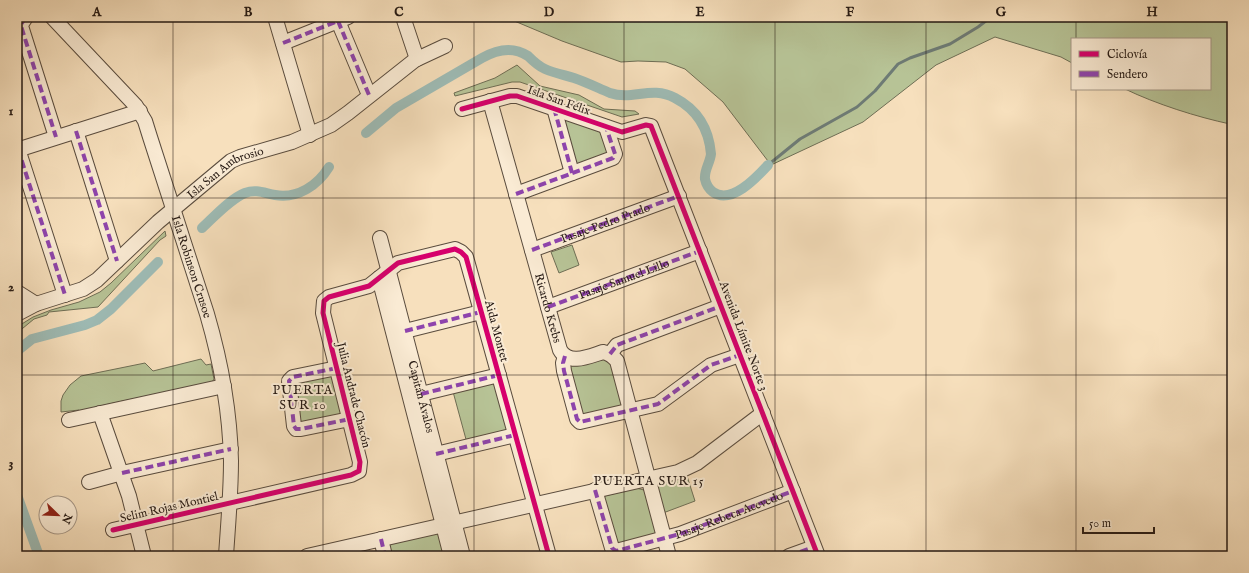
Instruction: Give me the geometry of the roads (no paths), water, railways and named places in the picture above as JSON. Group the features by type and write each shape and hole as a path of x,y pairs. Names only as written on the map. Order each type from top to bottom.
{"street":[{"path":"26,17 21,26 56,137"},
{"name":"Isla Robinson Crusoe","path":"52,17 128,96 140,111 150,136 214,339 224,386 230,449 226,556"},
{"path":"275,17 310,135"},
{"path":"403,17 417,59"},
{"path":"283,43 343,19 369,95"},
{"name":"Isla San Ambrosio","path":"17,314 36,304 90,285 117,262 173,208 231,161 310,135 348,113 369,95 417,59 445,46"},
{"name":"Isla San Félix","path":"462,109 510,96 517,96 624,132 650,125"},
{"name":"Ricardo Krebs","path":"490,101 560,350 565,356 574,359 603,352 610,354"},
{"path":"554,108 572,173"},
{"path":"65,295 18,149 140,111"},
{"name":"Avenida Límite Norte 3","path":"650,125 679,196 816,551"},
{"path":"516,194 614,157 606,127"},
{"path":"76,131 117,262"},
{"name":"Pasaje Pedro Prado","path":"532,250 679,196"},
{"name":"Capitán Ávalos","path":"380,238 384,274 448,524 463,556"},
{"name":"Aida Montet","path":"384,274 398,263 451,250 458,250 466,257 549,556"},
{"name":"Pasaje Samuel Lillo","path":"548,307 700,251"},
{"name":"Capitán Ávalos","path":"384,274 404,331 436,454 448,524 451,556"},
{"name":"Julia Andrade Chacón","path":"229,503 351,475 359,471 360,462 323,313 324,301 329,297 369,286 384,274"},
{"path":"17,292 36,304"},
{"path":"669,556 616,361 610,354 617,346 721,306"},
{"path":"404,331 481,312"},
{"path":"565,356 563,363 564,370 578,420 580,422 658,404 711,365 740,355"},
{"path":"337,368 290,379 294,426 296,429 301,430 350,419"},
{"path":"421,394 499,375"},
{"path":"69,420 224,386"},
{"path":"100,413 122,473 137,523 144,556"},
{"path":"306,556 678,472 691,467 763,413"},
{"path":"436,454 515,435"},
{"path":"89,482 122,473 230,449"},
{"name":"Pasaje Rebeca Acevedo","path":"595,490 613,549 617,550 665,539 793,491"},
{"name":"Selim Rojas Montiel","path":"113,530 137,523 229,503"},
{"path":"381,539 385,556"},
{"path":"789,556 816,551"}],"waterway":[{"path":"768,165 800,139 857,107 875,91 898,64 910,58 950,44 978,27 991,17"},
{"path":"366,133 396,108 482,58 499,51 511,50 528,56 545,69 610,93 618,95 650,93 666,94 683,103 696,115 708,137 711,154 705,173 705,179 706,183 713,192 720,195 735,193 750,183 768,165"},
{"path":"202,228 228,204 245,193 256,191 283,196 299,193 319,180 329,167"},
{"path":"17,351 32,339 85,325 97,320 111,309 158,262"},
{"path":"17,495 39,556"}],"district":[{"name":"PUERTA SUR 10","path":"303,396"},
{"name":"PUERTA SUR 15","path":"649,480"}]}
